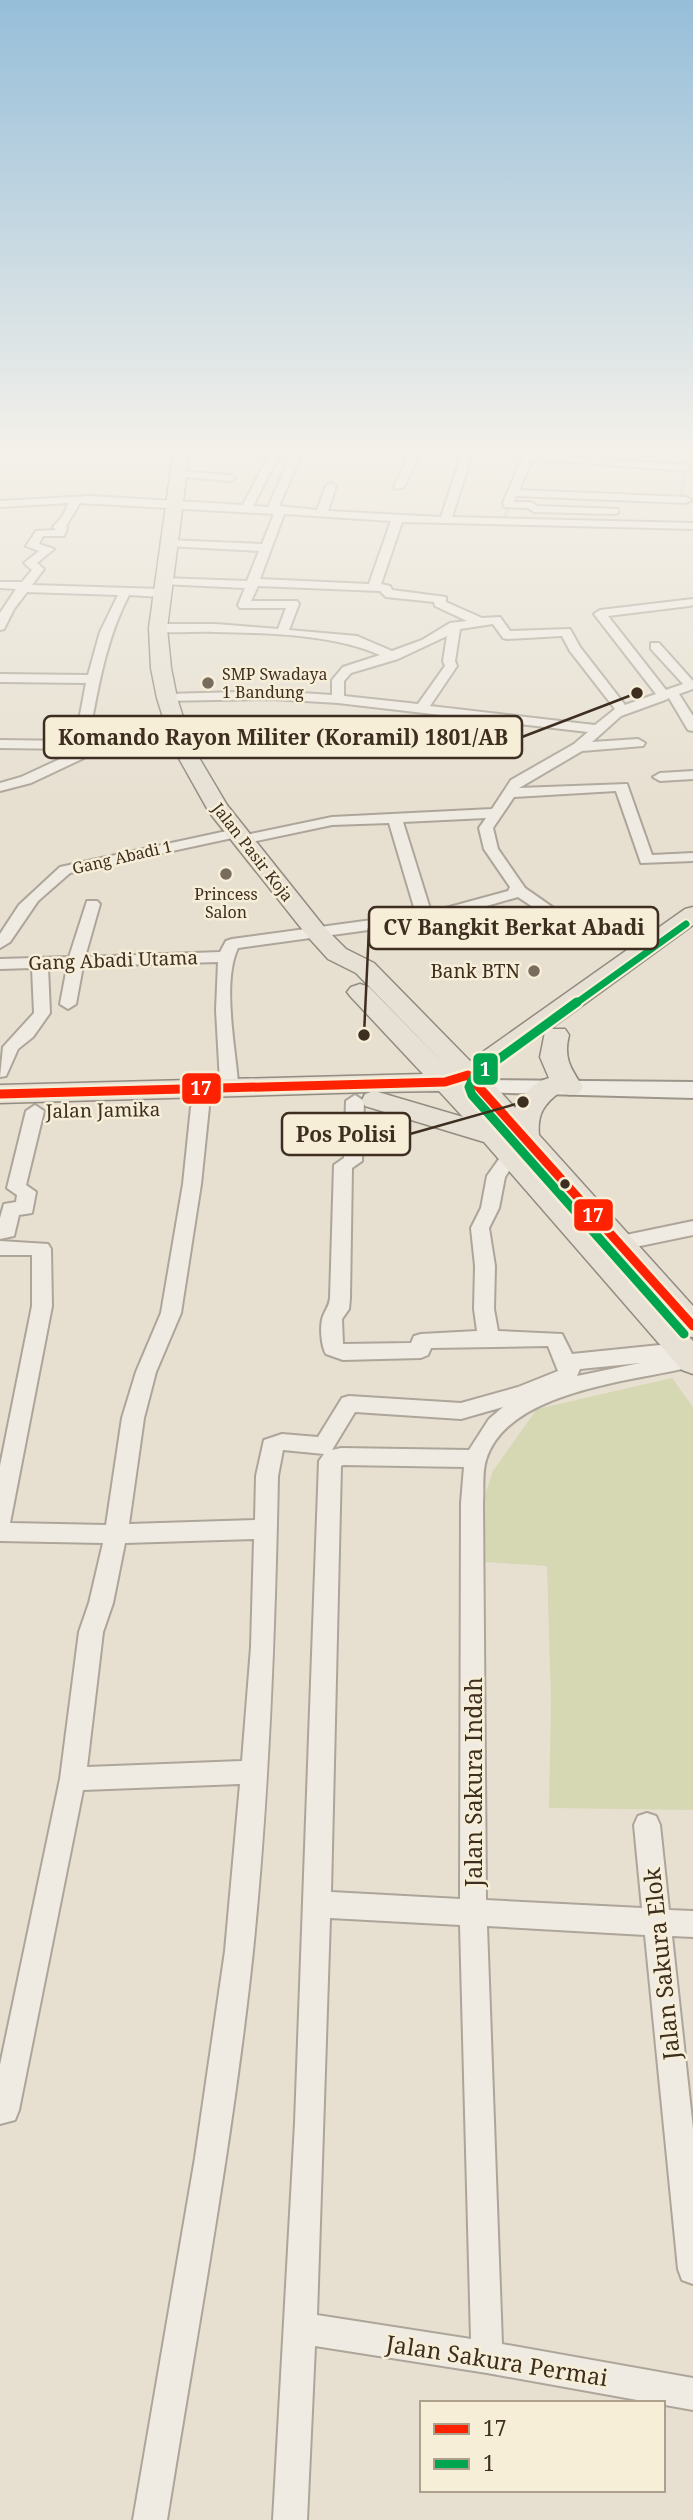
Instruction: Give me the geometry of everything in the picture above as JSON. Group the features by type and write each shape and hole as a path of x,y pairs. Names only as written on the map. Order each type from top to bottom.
{"main road":[{"name":"Jalan Pasir Koja","path":"164,572 158,628 167,698 182,746 216,807 317,933 337,954 365,968 423,1044 463,1085 508,1142"},
{"path":"463,1085 506,1049 638,951 693,914"},
{"path":"463,1085 556,1035 693,934"},
{"path":"508,1142 523,1122 527,1108 536,1096 560,1086 559,1074 553,1061 552,1048 556,1035"},
{"path":"506,1049 423,1044 367,1095 508,1142 621,1243 692,1323"},
{"name":"Jalan Jamika","path":"0,1112 200,1107 463,1085"},
{"name":"Jalan Jamika","path":"0,1094 232,1088 367,1095"},
{"path":"508,1142 690,1360"}],"street":[{"path":"0,626 4,608 36,572"},
{"path":"258,572 245,605 293,604 282,633"},
{"path":"374,587 379,572"},
{"path":"0,585 124,594 162,587 253,584 374,587 386,588 386,593 438,598 443,600 439,603 478,621"},
{"path":"0,787 26,780 76,758 81,746 92,679 109,619 124,594"},
{"path":"692,600 600,614 693,727"},
{"path":"338,699 336,685 344,672 426,643 454,626 498,620 507,635 566,632 574,648 622,710"},
{"path":"421,709 450,666 454,626"},
{"path":"158,628 282,633 357,640 394,656"},
{"path":"553,914 518,890 491,849 485,828 509,793 526,776 579,747 622,710 692,685 655,646"},
{"path":"0,678 92,679"},
{"path":"167,698 271,695 338,699 597,729"},
{"path":"579,747 638,743"},
{"path":"0,744 182,746"},
{"path":"660,777 693,775"},
{"path":"509,793 623,788 646,860 693,857"},
{"name":"Gang Abadi 1","path":"0,943 13,929 27,904 39,892 59,881 65,870 332,821 495,813"},
{"path":"394,817 425,918"},
{"path":"232,1088 229,1082 225,957 232,944 425,918 509,896 518,890"},
{"path":"68,1004 76,961 92,904"},
{"name":"Gang Abadi Utama","path":"0,964 225,957"},
{"path":"0,1072 10,1047 27,1033 42,1013 40,962"},
{"path":"463,1085 693,1090"},
{"path":"367,1095 353,1161 343,1165 339,1309 332,1317 333,1349 353,1352 421,1350 421,1341 555,1339 569,1373"},
{"path":"0,2110 5,2110 73,1779 91,1632 101,1603 116,1534 133,1418 146,1372 171,1313 194,1173 200,1107"},
{"path":"0,1232 7,1231 11,1209 25,1208 26,1192 16,1188 35,1111"},
{"path":"489,1339 484,1309 485,1266 480,1228 490,1208 496,1177 508,1142"},
{"path":"621,1243 693,1228"},
{"path":"0,1248 41,1249 43,1298 0,1521"},
{"path":"569,1373 572,1362 651,1353 690,1360"},
{"name":"Jalan Sakura Indah","path":"487,2357 473,1913 472,1503 475,1459 496,1425 522,1404 561,1388 690,1360"},
{"path":"150,2520 210,2158 237,1964 263,1647 267,1476 272,1446 282,1442 324,1446 349,1404 461,1411 523,1394 569,1373"},
{"path":"290,2520 319,1904 330,1461 333,1457 341,1456 475,1459"},
{"path":"0,1532 116,1534 266,1529"},
{"path":"73,1779 252,1772"},
{"name":"Jalan Sakura Elok","path":"646,1825 693,2269"},
{"path":"319,1904 693,1924"},
{"name":"Jalan Sakura Permai","path":"301,2328 487,2357 693,2394"}],"green space":[{"path":"672,1378 693,1407 693,1810 549,1808 551,1701 547,1566 485,1562 483,1501 493,1471 537,1409"}],"transit line":[{"name":"1","path":"684,1334 472,1095 469,1087 474,1077 686,924"},
{"name":"17","path":"0,1094 445,1082 468,1075 693,1326"}],"place":[{"name":"SMP Swadaya 1 Bandung","path":"208,683"},
{"name":"Komando Rayon Militer (Koramil) 1801/AB","path":"637,693"},
{"name":"Princess Salon","path":"226,874"},
{"name":"Bank BTN","path":"534,971"},
{"name":"CV Bangkit Berkat Abadi","path":"364,1035"},
{"name":"Pos Polisi","path":"523,1102"}]}
